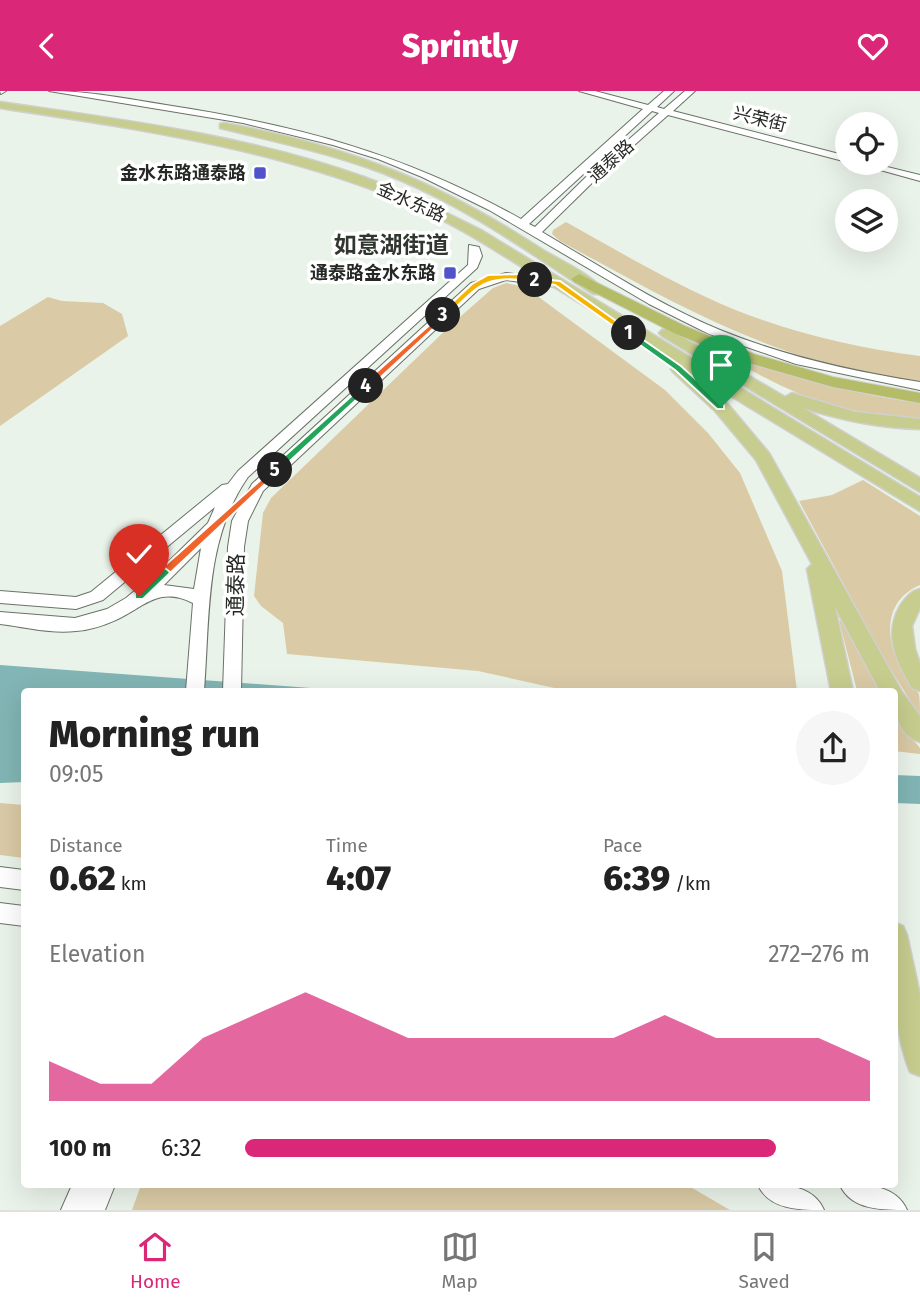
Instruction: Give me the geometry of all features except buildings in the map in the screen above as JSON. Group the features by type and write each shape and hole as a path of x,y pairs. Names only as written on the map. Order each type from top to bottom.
{"highway":[{"path":"579,279 692,335 754,360 835,382 920,398"}],"main road":[{"name":"金水东路","path":"0,91 220,125 339,154 405,177 434,191 689,346"},
{"name":"金水东路","path":"2,111 144,127 265,149 361,180 446,217 920,505"},
{"path":"65,124 144,127"},
{"path":"535,233 579,279"},
{"path":"557,283 678,368 739,427 772,471 889,688"},
{"path":"689,346 787,396 824,409 872,420 920,423"},
{"path":"689,346 920,486"},
{"path":"811,543 841,688"},
{"path":"920,596 909,607 902,624 901,639 906,656 920,682"},
{"path":"898,703 920,733"},
{"path":"898,955 920,1062"}],"street":[{"path":"54,91 241,120 351,148 448,185 656,303 723,335 833,370 920,386"},
{"name":"兴荣街","path":"584,91 835,156"},
{"name":"通泰路","path":"521,225 669,91"},
{"name":"通泰路","path":"535,233 690,91"},
{"path":"898,172 920,178"},
{"name":"通泰路","path":"195,688 213,527 221,504 235,482 473,266 477,256 473,247"},
{"name":"通泰路","path":"232,688 236,547 240,521 257,488 475,286 491,277 502,276 557,283"},
{"path":"0,597 76,603 97,596 235,482"},
{"path":"0,618 76,625 97,621 115,613 139,596 257,488"},
{"path":"194,516 240,521"},
{"path":"139,596 167,589 178,590 203,601"},
{"path":"0,877 21,880"},
{"path":"0,913 21,916"},
{"path":"74,1210 84,1188"},
{"path":"92,1210 101,1188"},
{"path":"776,1188 811,1210"},
{"path":"858,1188 894,1210"}],"shaded area":[{"path":"566,222 648,268 756,318 872,349 920,356 920,382 826,363 764,343 734,330 675,303 560,241 552,234 553,230"},
{"path":"506,283 525,287 665,390 708,433 740,473 782,571 797,688 554,688 478,671 287,654 283,623 261,606 254,596 263,513 271,498 493,288"},
{"path":"48,297 62,301 103,303 122,314 128,336 0,426 0,326"},
{"path":"716,350 817,383 920,403 920,418 862,412 813,399 766,378"},
{"path":"863,480 920,516 920,585 899,601 890,623 890,636 906,678 919,694 920,716 884,659 799,501 832,495"},
{"path":"839,620 878,688 856,688"},
{"path":"898,722 920,748 920,754 898,751"},
{"path":"0,803 21,805 21,858 0,855"},
{"path":"140,1188 692,1188 730,1210 132,1210"}],"water":[{"path":"0,665 310,688 21,688 21,782 0,783"},
{"path":"898,775 920,776 920,804 898,803"}],"place":[{"name":"金水东路通泰路","path":"260,173"},
{"name":"通泰路金水东路","path":"450,273"}],"district":[{"name":"如意湖街道","path":"391,245"}],"route":[{"path":"139,596 475,286 491,277 518,276 557,283 678,368 721,407"}]}
